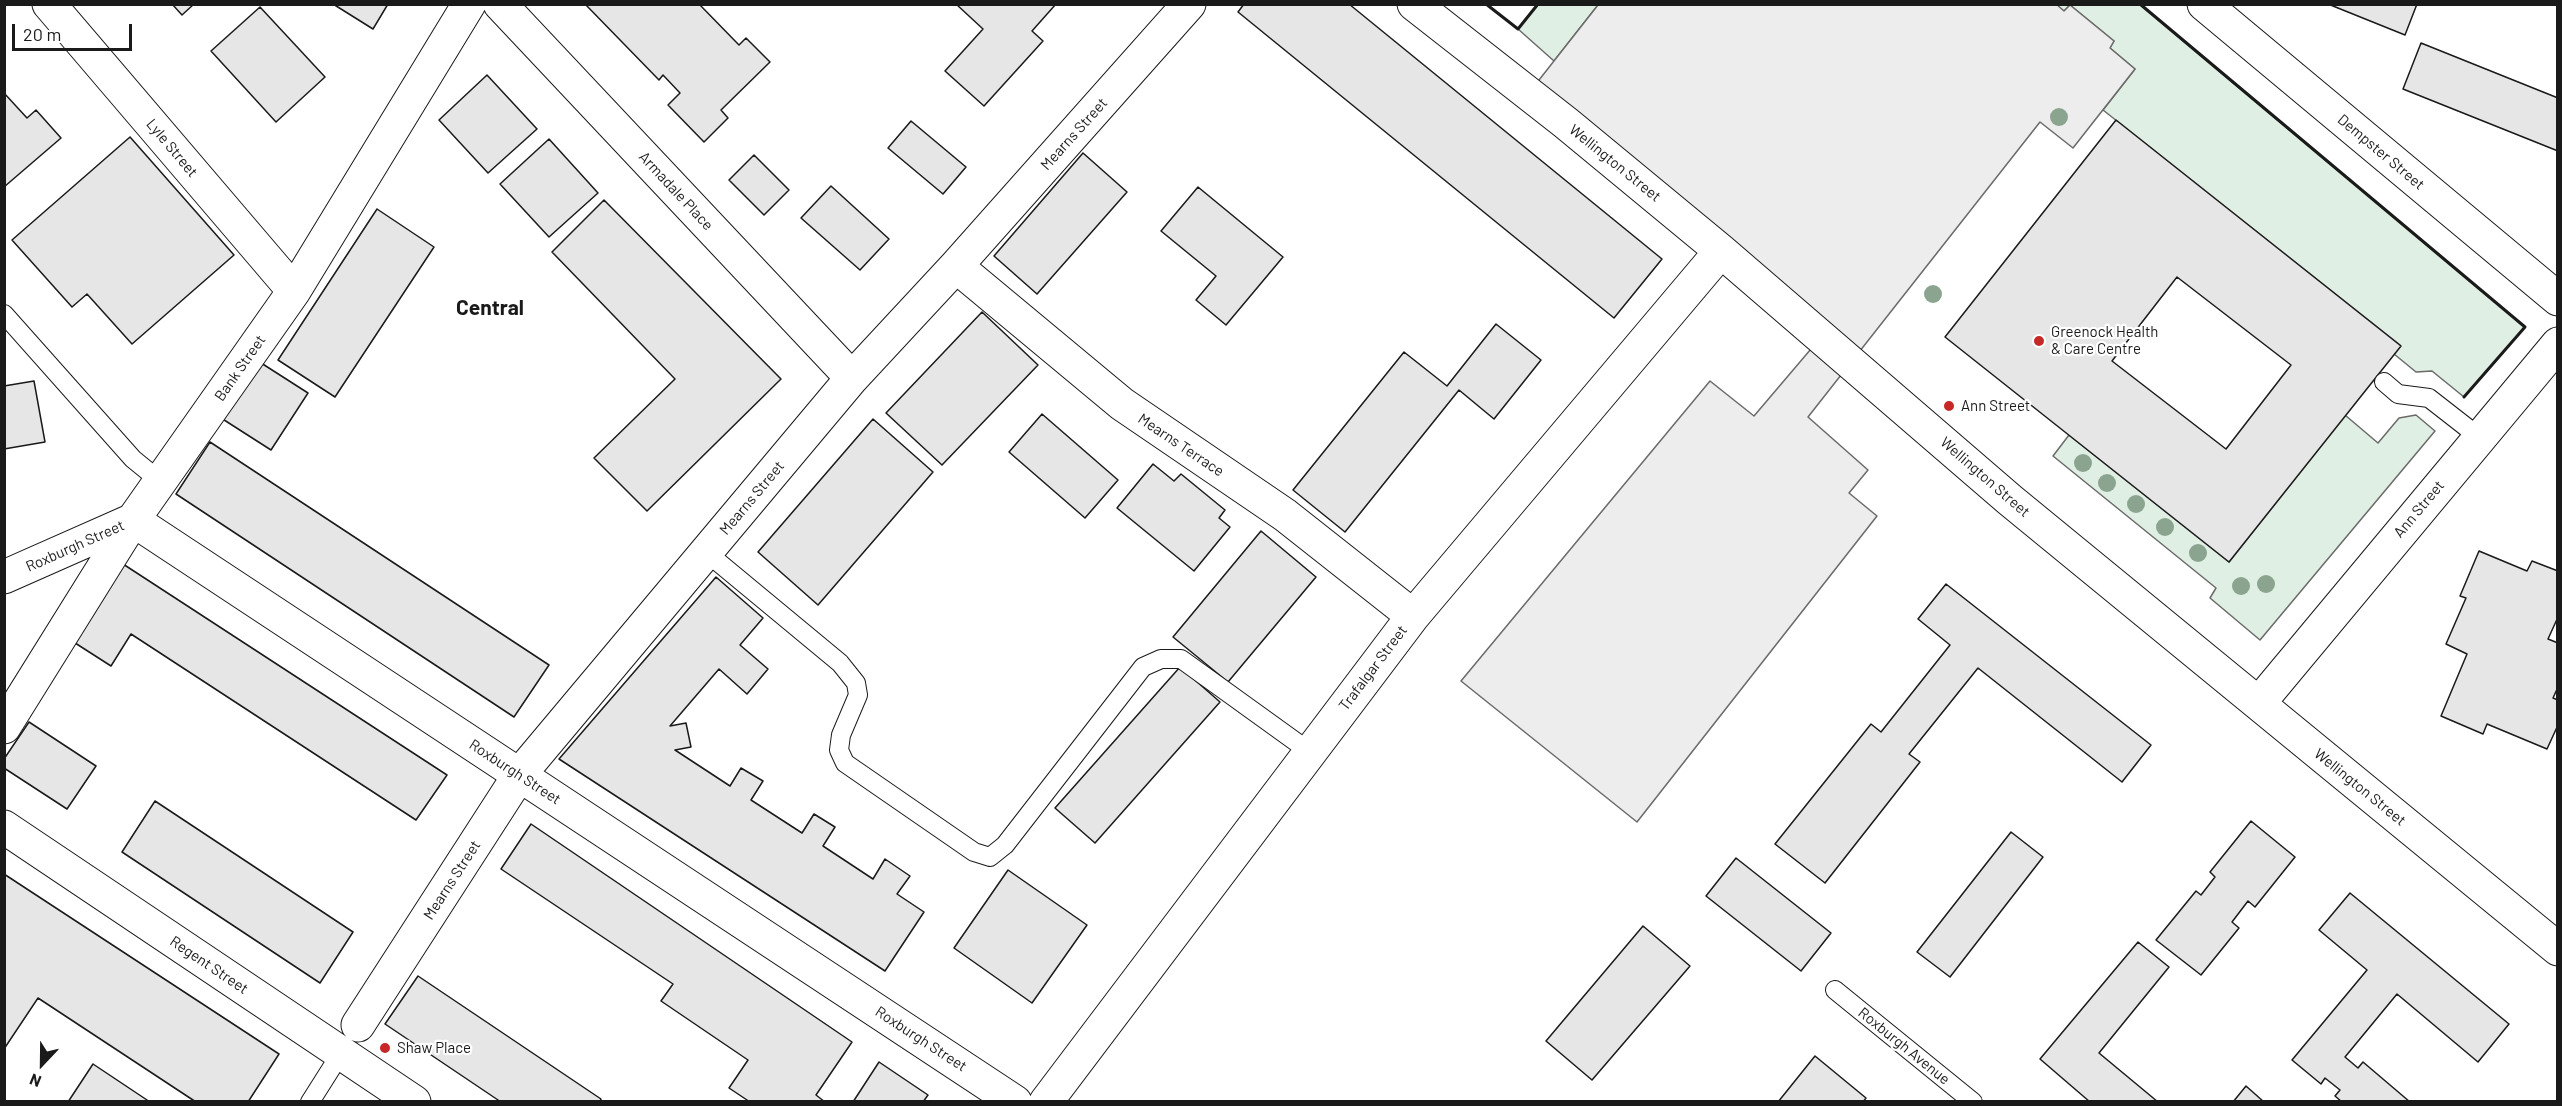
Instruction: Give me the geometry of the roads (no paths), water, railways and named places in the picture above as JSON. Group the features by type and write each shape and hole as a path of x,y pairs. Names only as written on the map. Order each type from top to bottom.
{"street":[{"name":"Lyle Street","path":"50,4 294,291"},
{"name":"Bank Street","path":"4,727 134,520 294,291 469,4"},
{"name":"Armadale Place","path":"500,4 852,378"},
{"name":"Mearns Street","path":"358,1025 520,774 852,378 956,266 1189,4"},
{"name":"Wellington Street","path":"1414,4 1566,123 1721,251 2010,500 2558,949"},
{"name":"Dempster Street","path":"2204,4 2558,298"},
{"name":"Trafalgar Street","path":"1046,1101 1413,616 1721,251"},
{"name":"Mearns Terrace","path":"956,266 1122,404 1285,515 1413,616"},
{"name":"Ann Street","path":"2259,703 2558,344"},
{"name":"Roxburgh Street","path":"4,577 134,520 1015,1101"},
{"name":"Regent Street","path":"4,827 414,1101"}],"lane":[{"path":"4,314 133,459 160,482"},
{"path":"2384,382 2398,394 2429,398 2479,437"},
{"path":"706,552 840,663 856,683 858,694 841,735 839,750 845,763 974,852 990,857 1005,845 1143,667 1161,659 1181,659 1310,752"},
{"name":"Roxburgh Avenue","path":"1835,990 1973,1101"},
{"path":"310,1101 341,1053"}],"place":[{"name":"Greenock Health & Care Centre","path":"2039,341"},
{"name":"Ann Street","path":"1949,406"},
{"name":"Shaw Place","path":"385,1048"}],"district":[{"name":"Central","path":"490,308"}]}
